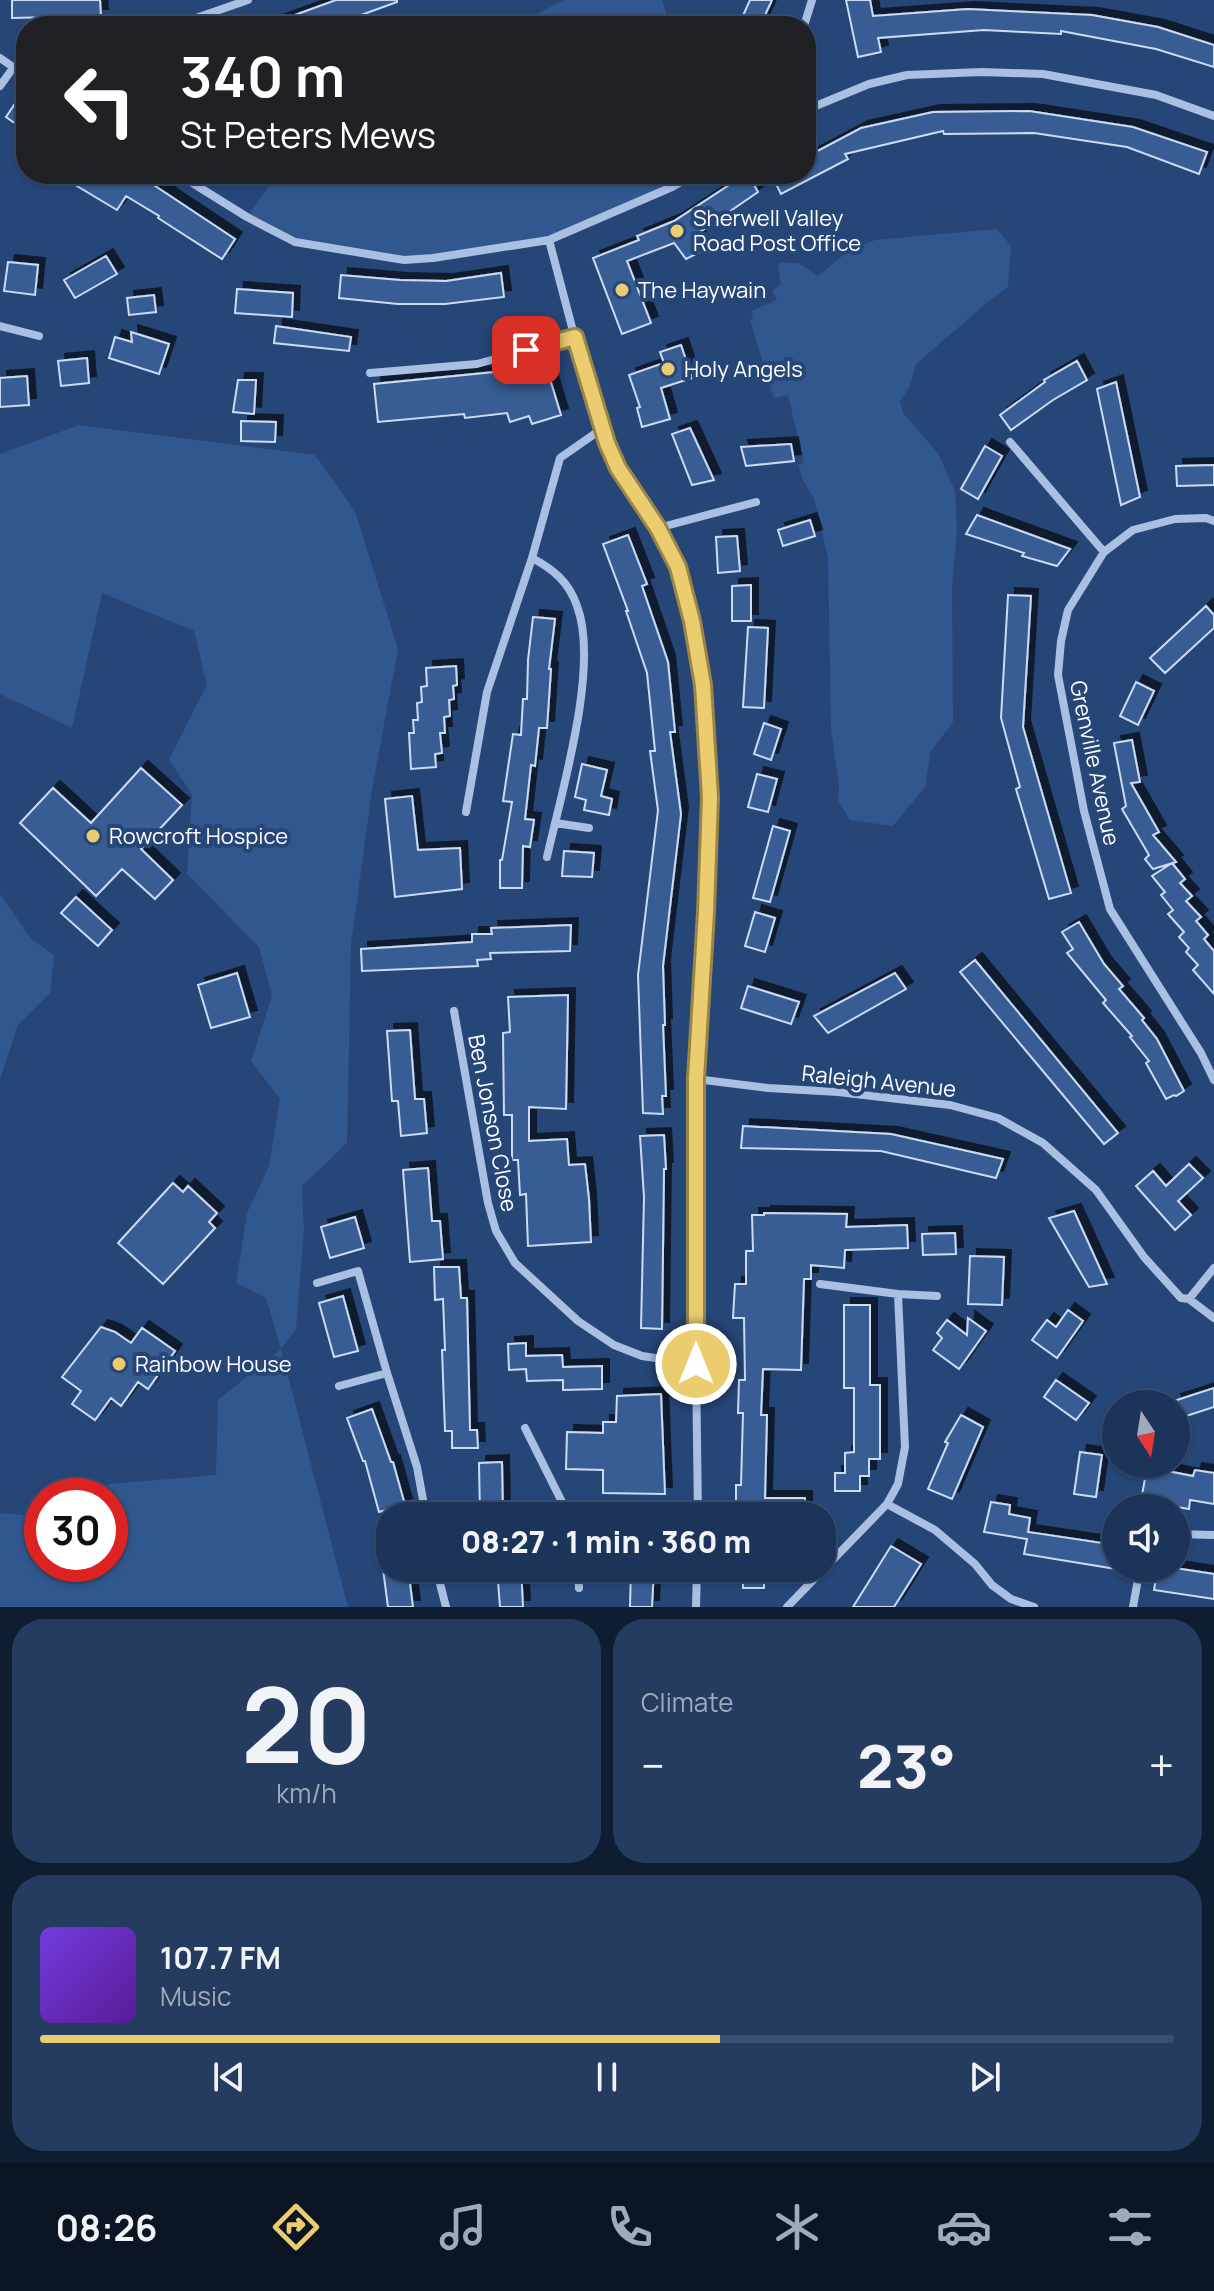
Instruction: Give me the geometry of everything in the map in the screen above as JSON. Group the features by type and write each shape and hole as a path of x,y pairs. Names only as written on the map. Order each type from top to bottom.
{"street":[{"path":"202,16 248,0"},
{"path":"0,58 16,70"},
{"path":"0,86 16,67"},
{"path":"816,105 869,84 907,75 982,72 1043,74 1156,95 1214,116"},
{"path":"194,184 295,242 404,260 549,240 677,184"},
{"path":"549,240 607,443 618,468 658,528 678,567 692,621 703,685 710,797 696,1079 698,1502"},
{"path":"0,326 39,336"},
{"path":"370,373 477,364 575,337"},
{"path":"466,812 487,692 532,558 560,458 603,428"},
{"path":"1010,442 1104,552"},
{"path":"658,528 756,502"},
{"name":"Grenville Avenue","path":"1214,521 1206,518 1175,519 1133,530 1104,552 1068,610 1058,675 1088,826 1110,909 1201,1053 1214,1080"},
{"path":"532,558 561,576 577,606 584,634 580,709 547,857"},
{"path":"555,823 589,828"},
{"name":"Ben Jonson Close","path":"454,1011 488,1203 496,1231 515,1263 578,1321 614,1345 642,1356 696,1364"},
{"name":"Raleigh Avenue","path":"696,1079 950,1105 998,1118 1043,1143 1096,1190 1144,1257 1181,1298 1189,1299 1214,1318"},
{"path":"1189,1299 1214,1268"},
{"path":"317,1283 358,1271 417,1467 423,1502"},
{"path":"820,1284 937,1296"},
{"path":"787,1607 887,1504 898,1484 905,1447 898,1294"},
{"path":"339,1386 387,1373"},
{"path":"525,1428 562,1502"},
{"path":"887,1504 935,1530 975,1564 992,1585 1011,1599 1034,1607"},
{"path":"1190,1534 1214,1535"},
{"path":"440,1582 446,1607"},
{"path":"579,1582 579,1588"},
{"path":"696,1607 697,1582"},
{"path":"1133,1607 1137,1582"}],"shaded area":[{"path":"564,0 662,0 668,16 533,16"},
{"path":"270,184 673,184 549,240 404,260 295,242 247,217"},
{"path":"997,229 1011,246 1008,287 916,364 910,386 900,401 903,413 938,453 955,491 953,722 931,751 925,787 893,826 850,820 838,800 831,730 828,557 814,499 798,465 804,463 788,395 774,398 750,320 753,319 751,311 777,300 772,290 781,285 778,266 781,263 798,263 818,276 847,252 875,240"},
{"path":"79,425 315,455 355,511 398,649 372,790 351,944 347,1143 302,1186 304,1230 296,1329 281,1349 266,1298 236,1283 247,1213 269,1166 280,1099 251,1061 272,996 259,947 187,874 192,795 169,759 207,685 194,631 102,593 72,728 0,694 0,454"},
{"path":"0,894 31,939 54,955 50,993 18,1025 0,1079"},
{"path":"281,1349 348,1607 0,1607 0,1513 24,1515 24,1582 128,1582 128,1482 216,1475 218,1400"}],"building":[{"path":"12,0 100,0 101,16 12,18"},
{"path":"336,0 397,0 358,16 292,16"},
{"path":"750,0 772,0 765,16 743,16"},
{"path":"846,0 870,0 873,16 968,9 1092,15 1158,27 1214,45 1214,67 1156,49 1061,31 1061,34 984,30 878,38 881,52 858,57"},
{"path":"16,102 16,124 6,117"},
{"path":"1029,111 1133,127 1207,152 1199,174 1127,147 1034,133 944,134 943,131 845,154 848,159 816,176 816,152 861,128 933,112"},
{"path":"74,184 152,184 235,239 222,259 126,196 117,210"},
{"path":"731,184 754,184 758,192 697,234 702,251 686,259 674,243 627,261 651,323 622,334 593,258 639,240 637,236 674,221"},
{"path":"776,184 800,184 781,194"},
{"path":"106,256 117,274 75,298 64,280"},
{"path":"8,262 38,265 35,295 4,291"},
{"path":"501,273 504,297 445,304 398,304 339,298 341,275 446,281"},
{"path":"237,289 293,293 292,317 235,313"},
{"path":"154,295 156,312 129,315 127,298"},
{"path":"276,326 351,337 349,351 274,343"},
{"path":"131,332 169,344 159,374 109,358 115,337 132,342"},
{"name":"Holy Angels","path":"681,345 692,378 661,388 670,419 642,427 637,408 640,407 629,375 664,363 660,352"},
{"path":"542,353 561,415 532,424 529,416 510,422 507,413 378,422 374,384 494,372 493,367"},
{"path":"87,358 89,383 61,386 58,361"},
{"path":"1077,361 1087,380 1011,430 1000,415 1044,380"},
{"path":"27,376 29,405 0,407 0,378"},
{"path":"238,380 256,380 254,414 233,412"},
{"path":"1116,382 1140,497 1121,505 1097,389"},
{"path":"241,421 276,422 275,442 241,441"},
{"path":"690,428 714,480 692,485 672,434"},
{"path":"791,444 794,461 746,466 741,447"},
{"path":"985,446 1002,456 978,499 961,489"},
{"path":"1214,465 1214,485 1177,486 1176,466"},
{"path":"977,515 1070,549 1057,566 1022,556 1024,553 966,534"},
{"path":"810,520 815,536 783,546 778,530"},
{"path":"628,535 647,584 642,586 668,662 675,732 670,732 681,814 663,966 666,1096 662,1096 663,1114 643,1113 638,975 658,810 650,751 655,751 647,673 603,544"},
{"path":"737,536 740,571 718,573 716,537"},
{"path":"751,585 751,621 732,621 732,586"},
{"path":"1008,595 1031,596 1023,727 1071,893 1049,899 1016,789 1020,787 1001,718"},
{"path":"1206,606 1214,615 1214,628 1165,673 1150,658"},
{"path":"533,617 555,619 547,728 539,728 535,766 531,765 525,819 534,820 530,847 523,846 522,888 500,888 500,860 512,802 503,801 513,734 521,735 523,699 527,699"},
{"path":"748,627 768,628 764,708 743,707"},
{"path":"456,666 457,685 453,686 454,699 449,700 450,716 444,717 445,733 440,733 442,753 435,754 436,767 411,769 409,733 414,733 413,720 418,720 417,703 422,702 421,687 427,686 426,668"},
{"path":"1136,682 1154,691 1138,725 1120,716"},
{"path":"764,723 781,729 771,760 754,754"},
{"path":"1132,740 1140,782 1131,783 1159,832 1153,835 1176,862 1153,869 1145,859 1149,855 1122,809 1126,806 1114,743"},
{"path":"582,764 607,770 601,796 612,799 609,815 584,810 586,800 575,797"},
{"name":"Rowcroft Hospice","path":"141,768 182,805 141,849 173,880 155,899 122,869 96,896 20,823 53,788 91,823"},
{"path":"757,774 777,779 768,812 748,807"},
{"path":"412,796 418,850 460,848 462,889 395,897 385,799"},
{"path":"773,826 790,831 770,902 753,898"},
{"path":"564,851 594,853 592,877 562,876"},
{"path":"1172,863 1185,879 1180,883 1192,896 1186,901 1201,917 1196,921 1208,935 1204,939 1214,951 1214,994 1193,970 1198,965 1186,952 1189,948 1179,937 1184,932 1168,914 1173,910 1161,895 1165,892 1152,876"},
{"path":"76,897 112,930 98,946 61,913"},
{"path":"755,912 775,918 765,952 745,946"},
{"path":"1079,922 1104,964 1123,986 1119,989 1157,1039 1184,1091 1176,1096 1166,1099 1146,1063 1149,1061 1103,1003 1106,1000 1067,953 1073,949 1062,932"},
{"path":"571,925 570,951 490,953 491,959 477,960 478,966 362,971 361,949 472,942 472,934 492,934 491,928"},
{"path":"975,960 1118,1133 1104,1144 960,972"},
{"path":"237,973 250,1017 211,1028 198,985"},
{"path":"895,973 906,989 828,1033 814,1016"},
{"path":"748,986 799,1002 791,1024 741,1008"},
{"path":"568,995 566,1109 529,1107 529,1141 567,1139 569,1165 585,1164 591,1242 528,1246 526,1194 520,1195 518,1160 512,1160 512,1115 504,1115 503,1033 510,1032 508,997"},
{"path":"410,1030 415,1099 424,1099 427,1133 401,1136 398,1101 392,1101 387,1031"},
{"path":"743,1126 891,1134 1003,1159 996,1178 881,1151 741,1148"},
{"path":"664,1135 662,1329 641,1328 644,1197 640,1136"},
{"path":"1189,1164 1203,1178 1178,1201 1191,1215 1175,1230 1136,1186 1153,1171 1166,1186"},
{"path":"428,1168 432,1221 440,1221 443,1259 410,1262 403,1170"},
{"path":"173,1183 183,1192 188,1186 217,1213 209,1222 215,1228 163,1284 118,1243"},
{"path":"1074,1211 1107,1284 1089,1287 1049,1218"},
{"path":"847,1214 846,1227 907,1225 908,1248 845,1250 844,1268 811,1265 811,1279 804,1279 801,1370 763,1369 761,1415 767,1415 765,1498 805,1498 805,1502 736,1502 736,1485 741,1485 743,1413 738,1413 739,1380 745,1380 744,1318 733,1318 735,1284 746,1284 746,1251 753,1251 752,1215"},
{"path":"355,1217 364,1248 330,1258 321,1227"},
{"path":"955,1233 956,1254 923,1255 922,1234"},
{"path":"970,1256 1004,1257 1002,1305 968,1304"},
{"path":"434,1267 459,1267 461,1298 467,1298 470,1430 477,1430 478,1448 452,1448 452,1431 445,1431 443,1299 435,1300"},
{"path":"343,1296 358,1351 334,1357 319,1303"},
{"path":"844,1305 870,1305 870,1385 880,1385 880,1459 869,1459 869,1476 860,1476 860,1491 835,1491 835,1473 845,1473 845,1453 854,1452 854,1388 844,1388"},
{"path":"1068,1310 1083,1321 1057,1358 1032,1340 1047,1320 1056,1327"},
{"path":"968,1318 986,1331 959,1369 933,1350 942,1338 937,1333 947,1320 967,1335"},
{"name":"Rainbow House","path":"101,1327 131,1343 142,1328 175,1351 148,1389 138,1382 121,1406 111,1398 95,1420 72,1404 81,1391 62,1377"},
{"path":"526,1343 526,1356 562,1355 563,1367 602,1366 602,1389 563,1390 563,1380 527,1381 526,1369 509,1370 508,1344"},
{"path":"1056,1380 1089,1403 1076,1420 1044,1397"},
{"path":"1214,1388 1214,1407 1190,1415 1190,1396"},
{"path":"661,1394 665,1494 603,1493 603,1470 566,1469 567,1432 603,1433 603,1422 616,1422 617,1396"},
{"path":"372,1409 393,1462 404,1502 376,1502 365,1461 347,1418"},
{"path":"961,1415 983,1427 952,1499 928,1489 948,1443 945,1442"},
{"path":"1080,1452 1102,1455 1096,1497 1074,1494"},
{"path":"502,1462 503,1502 480,1502 479,1463"},
{"path":"1195,1470 1214,1473 1214,1504 1190,1500 1190,1494 1142,1494 1145,1478 1190,1478"},
{"path":"991,1502 1010,1505 1009,1514 1030,1518 1028,1532 1102,1543 1102,1567 1024,1554 1027,1539 984,1532"},
{"path":"891,1546 921,1564 894,1607 853,1607"},
{"path":"1190,1570 1214,1574 1214,1599 1154,1590 1155,1582 1190,1582"},
{"path":"385,1582 410,1582 413,1607 388,1607"},
{"path":"498,1582 522,1582 523,1607 500,1607"},
{"path":"631,1582 653,1582 652,1607 630,1607"},
{"path":"743,1582 764,1582 764,1588 743,1588"}],"place":[{"name":"Sherwell Valley Road Post Office","path":"677,231"},
{"name":"The Haywain","path":"622,290"},
{"name":"Holy Angels","path":"668,369"},
{"name":"Rowcroft Hospice","path":"93,836"},
{"name":"Rainbow House","path":"119,1364"}],"route":[{"path":"526,350 575,337 607,443 618,468 658,528 678,567 692,621 703,685 710,797 696,1079 696,1364"}]}
